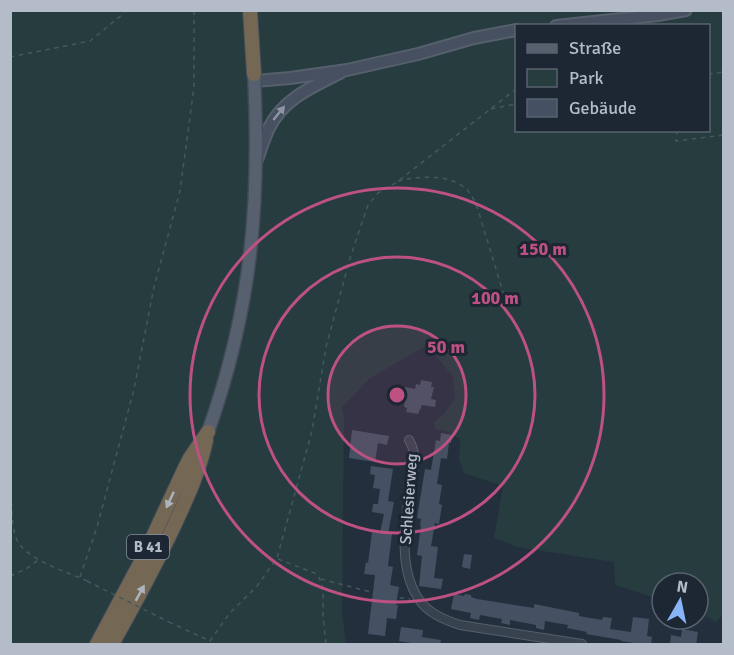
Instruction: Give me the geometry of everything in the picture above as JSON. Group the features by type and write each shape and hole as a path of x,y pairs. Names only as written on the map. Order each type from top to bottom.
{"highway":[{"name":"B 41","path":"250,10 255,78"},
{"name":"B 41","path":"97,645 144,556 184,470 208,432"},
{"name":"B 41","path":"112,645 157,562 192,488 208,432"}],"main road":[{"path":"575,24 686,10"},
{"path":"255,78 347,70 515,30"},
{"path":"255,165 268,129 280,111 304,91 347,70"},
{"name":"B 41","path":"208,432 230,363 252,242 255,78"}],"street":[{"name":"Schlesierweg","path":"409,440 416,455 407,509 405,550 410,580 418,599"},
{"path":"418,599 428,610 444,620 460,625 582,645"}],"path":[{"path":"10,57 90,41 123,14 124,10"},
{"path":"80,577 97,527 134,389 154,287 180,191 194,87 194,10"},
{"path":"208,645 229,614 257,586 277,558 312,431 326,347 350,258 368,205 378,193 397,182 515,91"},
{"path":"490,109 515,105"},
{"path":"677,132 676,141 723,135"},
{"path":"397,182 413,177 438,177 458,183 467,190 473,198 480,218 507,305"},
{"path":"10,484 15,537 21,549 38,560 80,577 210,640"},
{"path":"277,558 317,574 320,579 323,588 326,645"},
{"path":"10,576 26,569 38,560"},
{"path":"320,579 386,596 418,599"}],"green space":[{"path":"10,11 723,11 724,73 721,77 724,91 723,615 716,622 710,619 710,571 650,571 650,596 615,585 614,562 517,547 494,538 503,486 464,473 459,460 460,439 447,431 435,429 434,422 444,414 455,398 453,377 427,345 369,379 342,407 344,416 342,612 346,644 11,644"}],"building":[{"path":"421,380 432,382 431,387 434,387 431,399 436,400 435,407 422,405 418,414 406,412 405,398 403,398 405,387 415,389 416,384 420,385"},
{"path":"352,430 389,436 387,445 378,443 375,462 349,458"},
{"path":"441,433 452,435 447,459 441,458 437,484 442,485 439,504 442,505 439,524 435,523 431,546 438,547 434,578 443,579 441,589 419,586 422,556 417,555 421,519 417,518 425,469 431,470 436,440 440,441"},
{"path":"371,466 393,469 388,501 394,502 388,534 392,534 388,566 393,567 390,585 399,587 396,619 387,618 385,636 368,634 375,575 364,574 366,562 368,563 372,532 380,533 384,514 372,512 373,504 378,504 380,489 373,488 375,475 370,474"},
{"path":"464,554 472,555 470,569 462,567"},
{"path":"454,594 471,595 477,599 534,608 534,604 602,620 603,617 612,618 610,629 631,632 633,617 649,619 647,636 652,637 651,645 633,645 634,643 586,634 587,632 567,628 568,625 545,621 544,630 536,628 536,625 510,620 510,625 501,623 502,619 480,615 479,620 470,618 471,613 451,609"},
{"path":"401,627 423,630 422,637 441,640 440,645 399,641"},
{"path":"682,631 698,632 696,645 670,645 671,635 681,637"}]}
